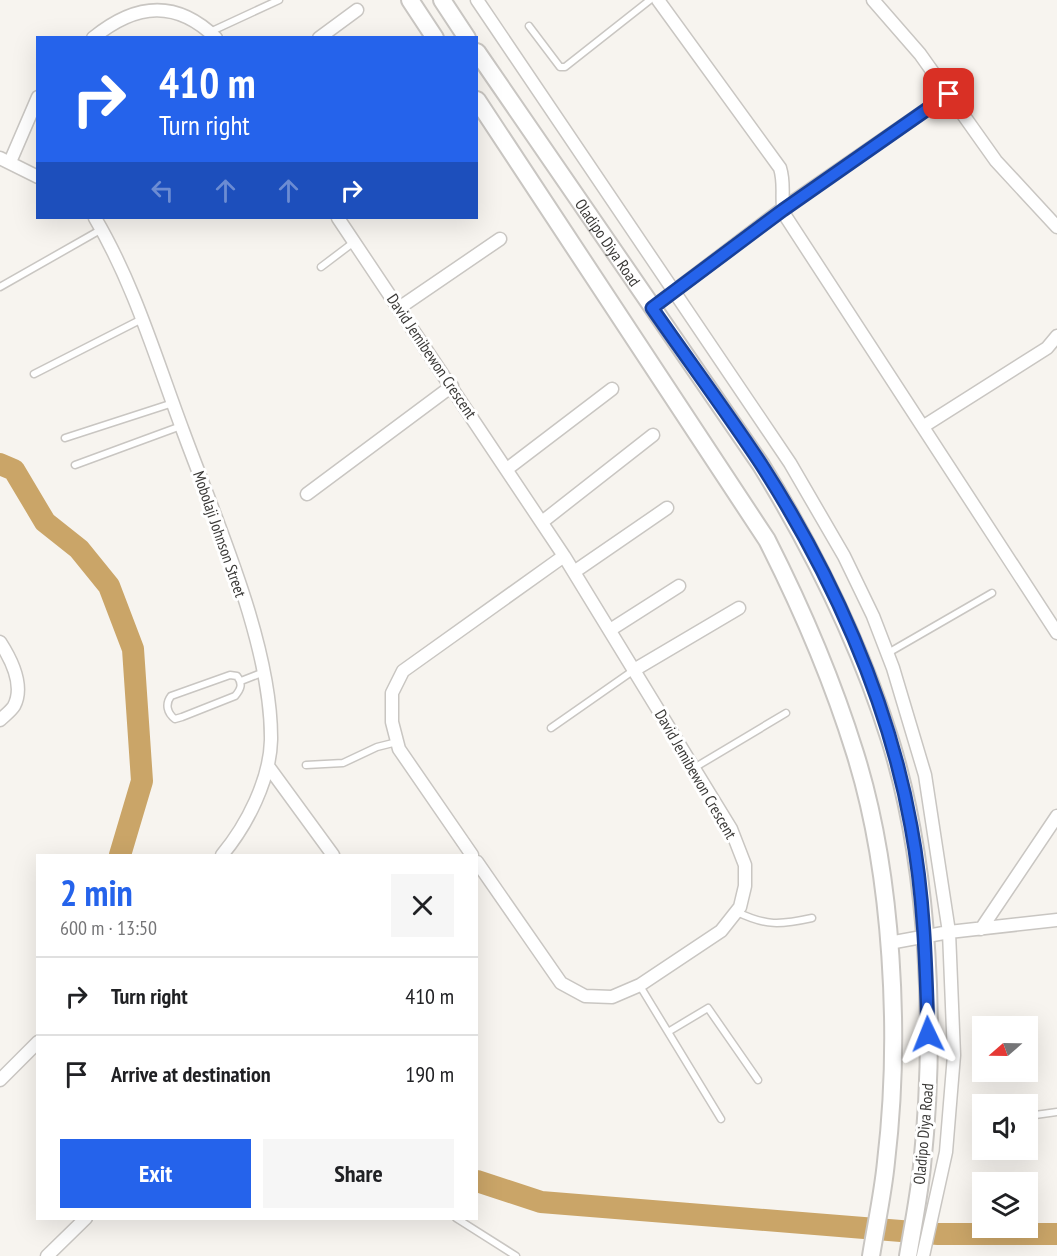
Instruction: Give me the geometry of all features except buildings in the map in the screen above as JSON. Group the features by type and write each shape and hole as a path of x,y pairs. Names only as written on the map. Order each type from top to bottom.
{"main road":[{"path":"410,0 434,36"},
{"path":"442,0 466,36"},
{"name":"Oladipo Diya Road","path":"478,53 761,465 797,525 833,593 863,663 891,744 911,826 925,939 929,1057 922,1167 908,1256"},
{"name":"Oladipo Diya Road","path":"478,102 734,486 767,540 801,608 829,676 856,755 875,835 888,943 892,1058 886,1161 871,1256"}],"street":[{"path":"477,0 790,463 824,518 868,606 887,653 925,775 949,933 954,1055 946,1152 923,1256"},
{"path":"658,0 780,168 785,182 783,210 1057,633"},
{"path":"873,0 920,54 996,161 1057,227"},
{"path":"95,36 117,18 142,3 168,1 190,9 214,34"},
{"path":"323,36 357,10"},
{"path":"652,308 783,210 949,94"},
{"path":"36,101 5,160 36,176"},
{"name":"Mobolaji Johnson Street","path":"96,219 126,277 142,319 233,566 264,672 270,709 268,766 250,811 233,842 223,854"},
{"name":"David Jemibewon Crescent","path":"339,219 542,522 694,768 731,830 745,865 745,886 740,907 721,932 640,985 612,997 585,996 561,983 478,862"},
{"path":"399,308 500,239"},
{"path":"924,426 1047,348 1057,336"},
{"path":"307,494 452,386"},
{"path":"507,469 612,389"},
{"path":"542,522 653,435"},
{"path":"574,572 668,508"},
{"path":"471,854 399,749 392,722 392,693 403,670 564,556"},
{"path":"609,630 679,586"},
{"path":"634,670 739,608"},
{"path":"0,642 13,662 17,685 14,706 0,720"},
{"path":"268,766 332,854"},
{"path":"981,929 1057,816"},
{"path":"888,943 1057,920"},
{"path":"0,1080 36,1044"},
{"path":"47,1256 84,1220"}],"lane":[{"path":"214,34 279,0"},
{"path":"529,26 560,67 565,67 650,0"},
{"path":"0,286 102,229"},
{"path":"321,267 354,241"},
{"path":"34,374 142,319"},
{"path":"65,438 173,403"},
{"path":"75,465 181,426"},
{"path":"887,653 992,593"},
{"path":"551,728 634,670"},
{"path":"241,681 264,672"},
{"path":"231,675 237,676 241,681 240,690 235,696 182,717 175,719 167,708 171,696 231,675"},
{"path":"694,768 786,713"},
{"path":"306,765 343,763 377,747 397,742"},
{"path":"736,912 758,922 771,924 812,918"},
{"path":"640,985 721,1119"},
{"path":"668,1032 708,1008 759,1080"},
{"path":"1038,1115 1057,1112"},
{"path":"459,1220 516,1256"}],"waterway":[{"path":"0,464 14,470 45,522 79,549 109,586 133,649 142,781 120,854"},
{"path":"478,1181 541,1202 938,1234 1057,1234"}],"route":[{"path":"928,1034 925,939 911,826 891,744 863,663 833,593 797,525 761,465 652,308 783,210 949,94"}]}
